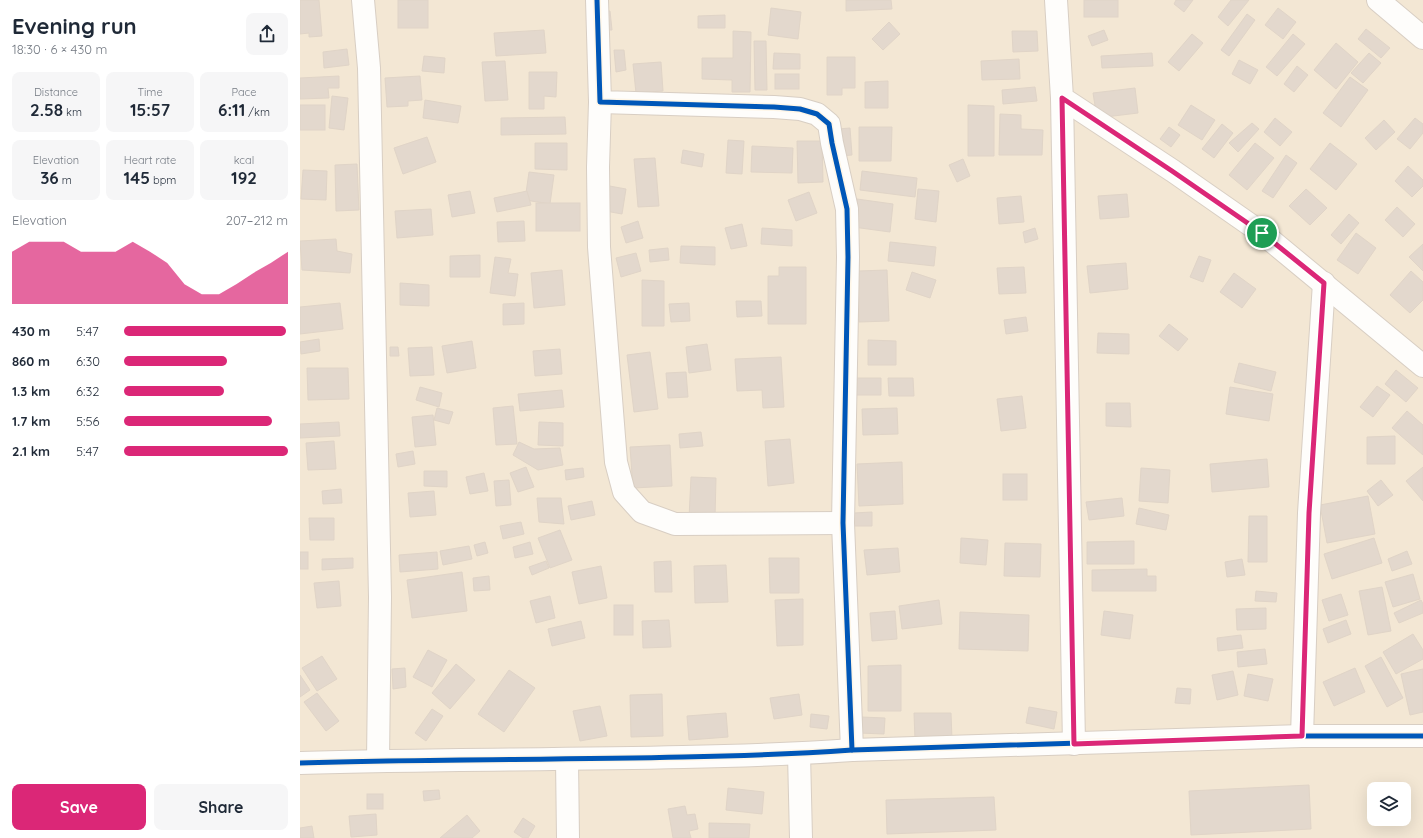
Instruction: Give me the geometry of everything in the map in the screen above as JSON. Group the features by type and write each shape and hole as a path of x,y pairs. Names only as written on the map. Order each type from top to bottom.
{"street":[{"path":"363,0 368,68 380,589 378,761"},
{"path":"596,0 600,102 598,167 599,248 616,462 624,492 642,512 674,524 843,523"},
{"path":"1056,0 1062,98 1074,744"},
{"path":"1378,0 1423,38"},
{"path":"1062,98 1262,233 1423,366"},
{"path":"600,102 774,107 800,110 817,114 829,124 832,144 847,209 848,257 843,523 852,750"},
{"path":"1302,736 1309,513 1324,283"},
{"path":"300,763 567,760 799,754 852,750 1302,736 1423,736"},
{"path":"799,754 801,838"},
{"path":"567,760 568,838"}],"shaded area":[{"path":"300,0 1423,0 1423,838 300,838"}],"building":[{"path":"300,0 319,0 322,36 309,37 309,33 300,34"},
{"path":"398,0 428,0 428,28 398,28"},
{"path":"846,0 891,0 892,9 846,11"},
{"path":"1084,0 1118,0 1118,17 1084,17"},
{"path":"1176,0 1193,0 1184,12 1174,4"},
{"path":"1231,0 1249,0 1228,26 1218,17"},
{"path":"771,8 801,12 798,39 768,35"},
{"path":"1278,8 1296,22 1283,39 1265,25"},
{"path":"602,11 610,11 612,30 603,30"},
{"path":"1247,14 1255,20 1229,56 1221,50"},
{"path":"725,15 725,28 698,28 698,16"},
{"path":"889,22 900,34 883,50 872,39"},
{"path":"1366,29 1390,48 1381,58 1358,39"},
{"path":"544,30 546,53 496,56 494,33"},
{"path":"1104,30 1108,40 1092,46 1088,36"},
{"path":"733,31 751,32 750,92 732,92 732,80 702,79 702,58 733,58"},
{"path":"1012,31 1037,31 1038,51 1013,52"},
{"path":"1192,34 1203,43 1179,71 1168,62"},
{"path":"1293,34 1305,44 1277,76 1266,67"},
{"path":"754,41 766,41 767,90 755,90"},
{"path":"1336,43 1358,62 1336,89 1314,70"},
{"path":"347,49 349,65 324,68 323,52"},
{"path":"614,50 624,50 626,70 616,72"},
{"path":"774,53 800,54 800,69 773,69"},
{"path":"1152,53 1153,66 1102,68 1101,56"},
{"path":"1369,53 1381,63 1363,83 1351,73"},
{"path":"424,56 445,58 444,73 422,71"},
{"path":"827,57 855,57 855,88 842,88 842,95 827,95"},
{"path":"1019,59 1020,79 982,80 981,61"},
{"path":"1239,60 1258,70 1250,84 1232,74"},
{"path":"505,61 508,100 485,101 482,62"},
{"path":"661,62 663,91 636,93 633,64"},
{"path":"1297,66 1308,75 1294,92 1284,84"},
{"path":"529,72 557,72 556,97 544,96 544,109 529,109"},
{"path":"775,74 799,74 799,89 775,89"},
{"path":"339,76 339,88 328,88 329,98 300,99 300,78"},
{"path":"420,76 422,100 408,101 408,106 387,107 385,78"},
{"path":"1350,77 1368,90 1341,127 1323,113"},
{"path":"888,81 888,108 865,108 865,82"},
{"path":"1035,87 1037,101 1003,104 1002,90"},
{"path":"1135,88 1138,113 1097,118 1093,93"},
{"path":"332,96 348,98 344,130 329,128"},
{"path":"425,100 461,106 458,123 423,118"},
{"path":"300,105 325,105 325,130 300,130"},
{"path":"968,105 994,106 994,156 968,156"},
{"path":"1191,105 1215,120 1202,140 1178,125"},
{"path":"1000,114 1021,115 1021,129 1043,130 1042,155 999,155"},
{"path":"565,117 566,134 501,135 501,118"},
{"path":"1275,118 1292,132 1280,146 1264,132"},
{"path":"1415,118 1423,124 1423,133 1410,149 1397,139"},
{"path":"1384,120 1395,132 1376,150 1365,138"},
{"path":"1252,123 1259,129 1238,152 1229,143"},
{"path":"1222,124 1233,133 1214,158 1202,149"},
{"path":"859,127 892,127 891,161 859,161"},
{"path":"1169,127 1180,135 1171,147 1160,139"},
{"path":"850,128 852,155 840,156 838,129"},
{"path":"427,137 436,162 403,174 394,148"},
{"path":"728,140 744,141 742,174 726,173"},
{"path":"797,141 822,141 823,182 798,183"},
{"path":"535,143 567,143 567,170 535,169"},
{"path":"1255,143 1274,158 1247,190 1229,175"},
{"path":"1330,143 1357,164 1336,190 1310,169"},
{"path":"752,146 793,148 792,173 751,172"},
{"path":"683,150 704,154 702,167 681,163"},
{"path":"1286,155 1297,163 1273,198 1262,191"},
{"path":"655,158 659,206 638,207 634,159"},
{"path":"963,159 970,176 957,182 949,165"},
{"path":"357,164 359,210 336,211 335,165"},
{"path":"1408,166 1423,180 1423,186 1412,197 1395,181"},
{"path":"303,170 327,171 326,200 301,199"},
{"path":"862,171 917,178 915,197 860,190"},
{"path":"529,172 554,175 550,204 525,200"},
{"path":"604,185 626,189 622,214 600,210"},
{"path":"918,189 939,191 936,222 915,219"},
{"path":"1306,189 1327,208 1310,225 1289,206"},
{"path":"470,191 475,213 452,217 448,195"},
{"path":"527,191 531,205 497,212 494,198"},
{"path":"809,192 817,213 796,221 788,200"},
{"path":"1127,194 1129,217 1100,219 1098,196"},
{"path":"1021,196 1024,222 999,224 997,198"},
{"path":"857,199 893,204 890,232 853,227"},
{"path":"536,203 580,203 580,231 536,231"},
{"path":"1397,207 1415,224 1403,237 1385,220"},
{"path":"431,209 433,235 397,238 395,211"},
{"path":"1349,214 1359,223 1341,244 1331,235"},
{"path":"524,221 525,241 498,242 497,222"},
{"path":"638,221 643,238 626,243 621,227"},
{"path":"742,224 747,246 731,249 725,228"},
{"path":"762,228 792,230 792,246 761,244"},
{"path":"1035,228 1038,239 1025,243 1023,232"},
{"path":"1356,233 1376,248 1358,274 1337,260"},
{"path":"336,239 337,251 352,254 350,273 302,270 300,241"},
{"path":"890,242 936,247 934,266 888,261"},
{"path":"1423,244 1423,271 1409,257"},
{"path":"681,246 715,247 715,265 680,263"},
{"path":"668,248 669,260 650,262 649,250"},
{"path":"636,253 641,271 621,277 616,258"},
{"path":"480,255 480,277 450,277 450,256"},
{"path":"1199,256 1211,260 1203,282 1190,277"},
{"path":"495,257 511,259 508,273 518,274 515,296 490,293"},
{"path":"1126,263 1128,289 1090,293 1087,266"},
{"path":"779,267 806,267 806,324 768,324 768,276 779,276"},
{"path":"1024,267 1026,293 999,294 997,268"},
{"path":"562,270 565,305 534,308 531,273"},
{"path":"887,270 889,321 859,322 858,271"},
{"path":"1411,271 1423,282 1423,300 1410,313 1390,295"},
{"path":"912,272 936,280 930,298 906,290"},
{"path":"1234,273 1256,289 1242,308 1220,292"},
{"path":"642,280 664,281 664,326 642,326"},
{"path":"400,283 429,285 429,306 400,305"},
{"path":"736,301 761,301 762,316 737,317"},
{"path":"340,303 343,329 300,334 300,307"},
{"path":"524,303 524,324 503,325 503,304"},
{"path":"689,303 690,321 671,322 669,304"},
{"path":"1026,317 1028,331 1006,334 1004,320"},
{"path":"1169,324 1188,339 1178,351 1159,336"},
{"path":"1098,333 1129,334 1129,354 1097,353"},
{"path":"319,339 320,351 301,354 300,342"},
{"path":"868,340 896,341 896,365 868,365"},
{"path":"472,341 476,368 447,373 442,346"},
{"path":"707,344 711,370 689,373 686,347"},
{"path":"390,347 398,347 399,356 390,356"},
{"path":"432,347 434,375 410,376 408,348"},
{"path":"560,349 562,374 535,376 533,351"},
{"path":"650,352 658,409 634,412 627,355"},
{"path":"781,357 784,407 763,408 762,390 737,391 735,359"},
{"path":"1239,363 1276,372 1271,391 1234,382"},
{"path":"307,368 348,368 349,399 308,400"},
{"path":"1396,370 1418,388 1406,402 1385,384"},
{"path":"686,372 688,397 668,398 666,373"},
{"path":"855,378 881,378 881,395 856,395"},
{"path":"888,378 913,378 914,396 889,396"},
{"path":"1377,386 1390,395 1373,417 1360,407"},
{"path":"420,387 442,393 439,407 416,400"},
{"path":"1230,387 1273,394 1269,421 1226,414"},
{"path":"562,390 564,407 520,411 518,394"},
{"path":"1022,396 1026,428 1001,431 997,399"},
{"path":"1106,403 1130,403 1131,427 1106,426"},
{"path":"513,406 517,444 496,445 493,408"},
{"path":"437,408 453,412 449,424 434,420"},
{"path":"897,408 898,434 863,435 862,409"},
{"path":"1407,411 1423,425 1423,455 1392,428"},
{"path":"433,415 436,445 415,447 412,417"},
{"path":"339,422 340,436 300,438 300,424"},
{"path":"539,422 563,423 563,446 538,445"},
{"path":"701,432 703,446 680,448 679,434"},
{"path":"1395,436 1395,464 1367,464 1367,437"},
{"path":"790,439 794,483 768,486 765,441"},
{"path":"334,441 336,469 308,470 306,443"},
{"path":"519,442 534,449 560,448 563,465 538,470 513,455"},
{"path":"670,445 672,486 633,488 630,447"},
{"path":"413,451 415,464 398,467 396,454"},
{"path":"1267,459 1269,487 1212,492 1210,464"},
{"path":"902,462 903,504 859,506 857,464"},
{"path":"526,467 534,487 518,492 510,473"},
{"path":"1423,467 1423,501 1406,481"},
{"path":"583,468 584,477 566,480 565,470"},
{"path":"1141,468 1170,470 1168,503 1139,501"},
{"path":"424,471 447,471 447,487 424,486"},
{"path":"484,473 488,491 470,494 466,477"},
{"path":"1003,474 1027,474 1027,500 1003,500"},
{"path":"691,477 716,478 715,518 689,518"},
{"path":"509,480 511,505 496,506 494,481"},
{"path":"1381,480 1393,495 1378,506 1367,491"},
{"path":"341,489 342,503 323,504 322,491"},
{"path":"434,491 436,515 410,517 408,493"},
{"path":"1368,496 1375,534 1327,543 1320,505"},
{"path":"537,498 561,498 564,524 539,522"},
{"path":"1122,498 1124,516 1089,520 1086,502"},
{"path":"592,501 595,515 571,520 568,506"},
{"path":"1139,508 1169,515 1166,530 1136,524"},
{"path":"872,512 872,526 854,526 854,513"},
{"path":"1249,516 1267,516 1267,562 1248,562"},
{"path":"309,518 334,518 334,540 310,540"},
{"path":"521,522 524,534 503,539 500,526"},
{"path":"560,530 572,560 550,568 538,538"},
{"path":"961,538 988,540 986,565 960,563"},
{"path":"1374,538 1382,563 1332,579 1324,554"},
{"path":"1134,541 1134,564 1087,564 1087,542"},
{"path":"485,542 488,553 477,556 474,545"},
{"path":"530,542 533,554 515,558 513,547"},
{"path":"1005,543 1041,544 1040,577 1004,576"},
{"path":"469,546 472,559 443,565 440,551"},
{"path":"898,548 900,572 867,575 864,550"},
{"path":"1407,551 1412,564 1392,571 1388,559"},
{"path":"300,552 308,552 308,569 300,569"},
{"path":"437,552 438,569 400,572 399,555"},
{"path":"353,558 353,568 322,570 322,559"},
{"path":"769,558 799,558 799,593 770,593"},
{"path":"1242,559 1245,575 1227,577 1225,562"},
{"path":"546,561 549,568 532,575 529,567"},
{"path":"671,561 672,592 655,592 654,562"},
{"path":"726,565 728,602 695,603 694,566"},
{"path":"601,566 607,598 579,604 572,572"},
{"path":"1147,569 1147,576 1156,576 1156,591 1092,591 1092,570"},
{"path":"462,572 467,611 412,618 407,580"},
{"path":"1413,574 1420,599 1393,607 1385,582"},
{"path":"489,576 490,590 474,591 473,578"},
{"path":"339,581 341,606 317,608 314,583"},
{"path":"1382,587 1391,631 1368,635 1359,591"},
{"path":"1256,591 1277,593 1276,602 1255,601"},
{"path":"1341,594 1348,615 1329,621 1322,600"},
{"path":"550,596 555,618 536,623 530,601"},
{"path":"803,599 803,645 777,646 775,600"},
{"path":"939,600 942,624 902,629 899,606"},
{"path":"1421,600 1423,604 1423,613 1399,623 1394,613"},
{"path":"614,605 633,605 633,635 614,635"},
{"path":"1266,608 1266,629 1237,630 1236,609"},
{"path":"895,611 897,639 872,641 870,613"},
{"path":"1104,611 1133,615 1130,639 1101,635"},
{"path":"960,612 1029,615 1028,651 959,649"},
{"path":"669,620 671,647 643,648 642,621"},
{"path":"1346,620 1351,634 1328,643 1323,629"},
{"path":"581,621 585,638 552,646 548,629"},
{"path":"1413,634 1423,650 1423,659 1396,674 1383,652"},
{"path":"1241,635 1243,648 1218,651 1217,638"},
{"path":"1265,649 1267,664 1238,667 1237,652"},
{"path":"428,650 447,660 432,687 413,677"},
{"path":"322,656 337,679 317,691 302,668"},
{"path":"1381,657 1403,698 1387,707 1365,666"},
{"path":"456,664 475,680 450,709 432,693"},
{"path":"901,665 901,711 868,711 868,666"},
{"path":"405,668 406,687 393,689 392,669"},
{"path":"1355,668 1365,692 1334,706 1323,682"},
{"path":"1423,669 1423,712 1410,715 1401,674"},
{"path":"509,670 535,688 504,732 478,714"},
{"path":"1233,671 1238,695 1217,700 1212,675"},
{"path":"1248,674 1273,679 1268,701 1244,696"},
{"path":"300,675 310,690 300,697"},
{"path":"1177,688 1191,689 1190,704 1175,703"},
{"path":"317,693 339,721 326,731 304,702"},
{"path":"662,694 663,736 631,737 630,695"},
{"path":"799,694 802,715 774,719 770,698"},
{"path":"600,706 607,736 580,741 573,711"},
{"path":"1029,707 1057,712 1054,729 1026,723"},
{"path":"432,709 443,716 426,741 415,733"},
{"path":"726,713 728,737 689,740 687,716"},
{"path":"914,713 951,713 952,740 915,740"},
{"path":"811,714 829,716 827,729 810,727"},
{"path":"861,717 885,718 884,734 859,733"},
{"path":"1309,785 1311,829 1191,835 1189,791"},
{"path":"728,788 764,792 762,814 726,810"},
{"path":"439,790 440,799 424,801 423,791"},
{"path":"367,794 383,794 383,809 367,809"},
{"path":"994,797 996,830 887,834 886,800"},
{"path":"685,806 687,815 695,814 698,829 689,831 691,838 673,838 668,809"},
{"path":"376,814 377,835 351,837 349,816"},
{"path":"467,815 480,831 472,838 440,838"},
{"path":"523,818 535,826 528,838 523,838 514,832"},
{"path":"709,823 750,824 749,838 709,838"},
{"path":"312,826 314,838 300,838 300,828"}],"cycle path":[{"path":"597,0 600,102 800,109 817,114 829,124 847,209 848,257 843,523 852,750"},
{"path":"300,763 704,757 852,750 1302,736 1423,736"}],"route":[{"path":"1062,98 1262,233 1324,283 1309,513 1302,736 1074,744 1062,98"}]}
